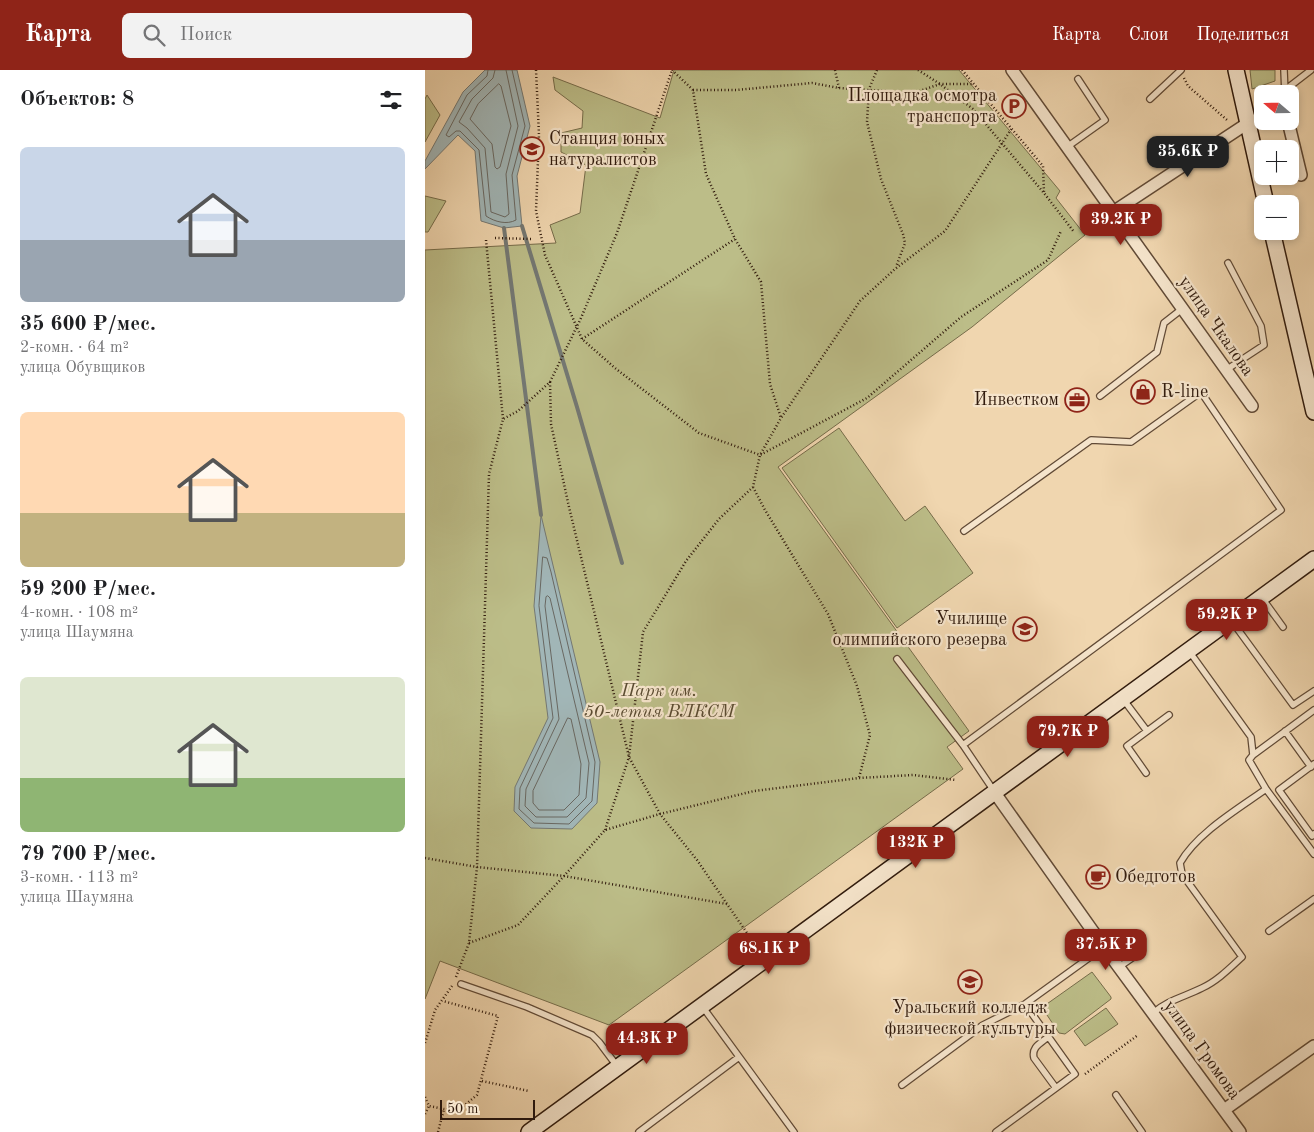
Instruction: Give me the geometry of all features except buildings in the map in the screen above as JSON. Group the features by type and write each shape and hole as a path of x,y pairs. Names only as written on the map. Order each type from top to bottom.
{"street":[{"name":"улица Чкалова","path":"1012,70 1252,406"},
{"path":"1236,70 1264,195"},
{"path":"1113,212 1248,123"},
{"path":"1290,130 1301,176"},
{"path":"1274,240 1314,412"},
{"path":"529,1132 1314,559"},
{"name":"улица Громова","path":"995,793 1104,947 1240,1132"},
{"path":"1224,1110 1314,1046"}],"lane":[{"path":"1284,70 1285,85"},
{"path":"1293,85 1311,70"},
{"path":"1150,98 1181,71"},
{"path":"1067,147 1105,120 1078,79"},
{"path":"1248,123 1254,118"},
{"path":"1226,370 1264,345 1261,326 1228,263"},
{"path":"1100,396 1157,352 1164,323 1183,309"},
{"path":"963,745 1281,510 1201,392 1131,442 1091,440 964,531"},
{"path":"1261,598 1283,627"},
{"path":"1231,620 1293,704 1314,690"},
{"path":"1189,650 1222,690 1251,737 1253,755"},
{"path":"897,659 963,745 995,793"},
{"path":"1123,699 1147,731"},
{"path":"1314,710 1253,755 1249,760 1266,789 1314,854"},
{"path":"1146,773 1127,746 1169,715"},
{"path":"1285,731 1312,765 1279,790 1312,836 1314,834"},
{"path":"1153,1013 1167,1002 1203,988 1225,973 1242,957 1182,874 1180,863 1186,852 1210,830 1266,789"},
{"path":"1269,930 1314,899"},
{"path":"902,1085 983,1025 1025,1004 1104,947"},
{"path":"1119,966 1135,956"},
{"path":"461,984 527,1007 593,1035 619,1068"},
{"path":"996,1132 1075,1074 1025,1004"},
{"path":"702,1006 794,1132"},
{"path":"1048,1037 1035,1048 1033,1053 1034,1058 1056,1088"},
{"path":"639,1132 739,1057"},
{"path":"1115,1095 1142,1132"}],"path":[{"path":"536,70 539,135 536,211 545,255 582,339 615,368 699,433 760,455 867,398 961,316 1048,260 1061,231"},
{"path":"747,933 697,860 660,814 629,756 551,424 550,382 577,326 617,233 672,70 693,90 707,174 735,240 761,282 770,384 781,418"},
{"path":"835,70 839,88"},
{"path":"877,70 869,90 867,122 881,179 905,243 895,269"},
{"path":"918,70 973,109 1045,194 1074,232"},
{"path":"962,70 1043,166 1045,194"},
{"path":"1181,71 1187,86 1227,120"},
{"path":"693,90 736,90 812,83 839,88 914,93 940,84 973,84"},
{"path":"469,943 518,925 605,830 629,756 643,632 686,561 719,519 753,487 760,455 781,418 860,301 895,269 945,231 1012,128"},
{"path":"495,238 532,238"},
{"path":"425,1043 435,1010 455,982 469,943 477,867 489,474 503,419 486,240"},
{"path":"582,339 735,240"},
{"path":"503,419 518,411 550,382"},
{"path":"753,487 828,614 857,686 869,735 859,778"},
{"path":"605,830 660,814 754,791 859,778 913,775 956,780"},
{"path":"425,858 477,867 564,876 727,904"},
{"path":"429,1106 459,1110 477,1095 498,1016 443,1001"},
{"path":"1085,1074 1138,1035"},
{"path":"482,1081 529,1091"},
{"path":"425,1097 429,1106"},
{"path":"425,1114 429,1106"},
{"path":"438,1132 444,1109"}],"green space":[{"name":"Парк им. 50-летия ВЛКСМ","path":"674,70 959,70 1060,191 1056,198 1085,235 972,327 778,467 969,731 947,747 963,769 609,1025 440,961 425,999 425,250 556,243 550,225 580,213 586,165 561,152 561,133 582,128 583,111 555,90 553,77 660,118"},
{"path":"1250,70 1275,70 1275,81 1264,85 1254,85 1252,89"},
{"path":"427,95 440,115 425,142 425,99"},
{"path":"425,196 446,201 428,232 425,232"},
{"path":"839,428 905,521 925,506 973,573 897,628 782,468"},
{"path":"1092,972 1111,999 1065,1034 1059,1033 1043,1009 1044,1006"},
{"path":"1106,1008 1118,1024 1085,1046 1074,1031"}],"water":[{"path":"485,70 517,70 530,126 517,176 522,226 504,228 481,221 475,151 458,135 425,169 425,161 463,92"},
{"path":"541,515 600,762 597,803 572,829 531,828 514,811 515,787 548,718 534,606"}],"waterway":[{"path":"522,226 622,563"},
{"path":"504,228 541,515"}],"place":[{"name":"Площадка осмотра транспорта","path":"1014,106"},
{"name":"Станция юных натуралистов","path":"532,149"},
{"name":"R-line","path":"1143,392"},
{"name":"Инвестком","path":"1077,400"},
{"name":"Училище олимпийского резерва","path":"1025,629"},
{"name":"Обедготов","path":"1098,877"},
{"name":"Уральский колледж физической культуры","path":"970,982"}]}
